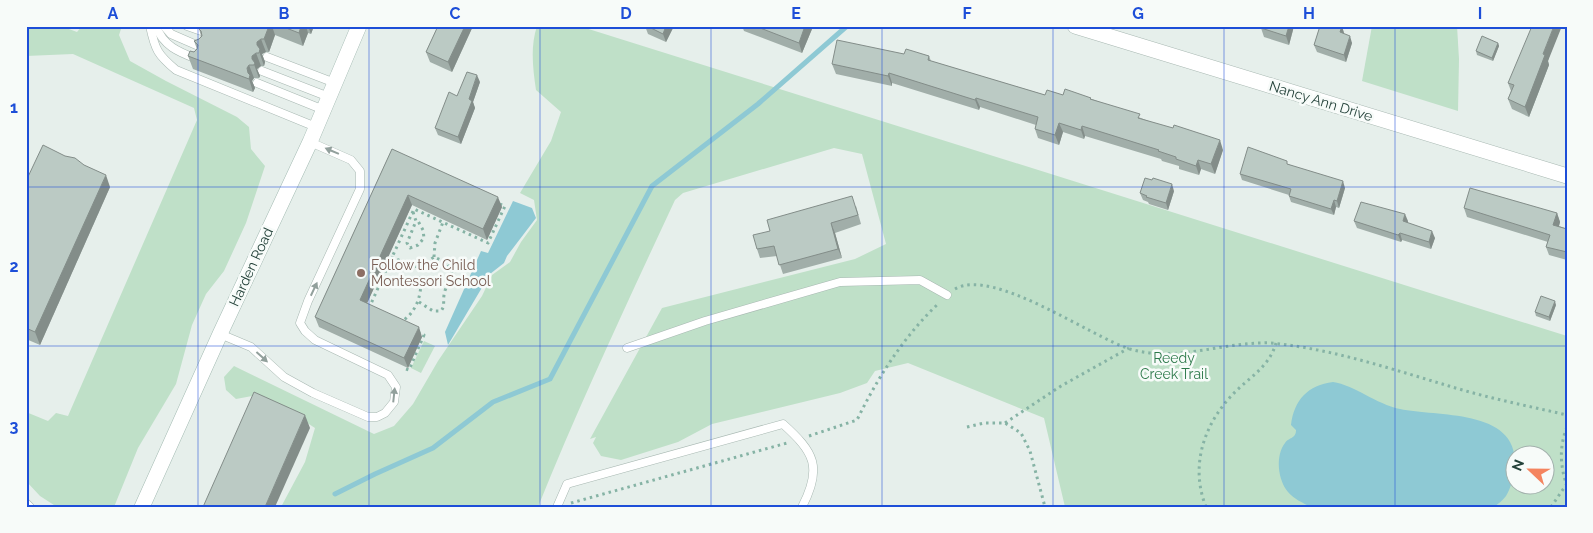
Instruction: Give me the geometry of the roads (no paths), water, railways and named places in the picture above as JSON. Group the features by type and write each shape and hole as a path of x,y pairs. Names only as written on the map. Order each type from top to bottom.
{"street":[{"name":"Harden Road","path":"142,507 310,142 359,26"},
{"name":"Nancy Ann Drive","path":"1075,26 1566,175"}],"lane":[{"path":"150,26 154,42 161,57 176,70 316,127"},
{"path":"156,26 166,43 174,50 197,59"},
{"path":"164,26 171,34 201,47"},
{"path":"188,26 206,34"},
{"path":"267,57 329,97"},
{"path":"262,71 329,97"},
{"path":"257,83 329,97"},
{"path":"220,334 251,347 284,377 355,412 376,418 385,413 394,402 396,387 388,376 315,340 304,331 300,323 308,301 360,189 360,171 351,160 310,142"},
{"path":"627,348 705,321 840,282 920,280 947,295"},
{"path":"559,506 567,484 783,424 807,448 814,468 808,496 802,507"},
{"path":"26,503 30,507"}],"water":[{"path":"513,201 532,208 536,218 507,256 504,263 490,274 448,345 445,332 481,251 488,253"},
{"path":"1333,382 1341,384 1391,407 1472,418 1489,424 1503,433 1512,446 1506,446 1506,496 1494,507 1311,507 1296,499 1288,492 1282,481 1279,468 1280,454 1285,443 1296,433 1296,430 1291,425 1295,408 1299,401 1310,390"}],"waterway":[{"path":"335,494 433,448 493,402 550,379 652,186 758,104 847,26"}],"place":[{"name":"Follow the Child Montessori School","path":"361,273"}],"park label":[{"name":"Reedy Creek Trail","path":"1174,366"}]}
